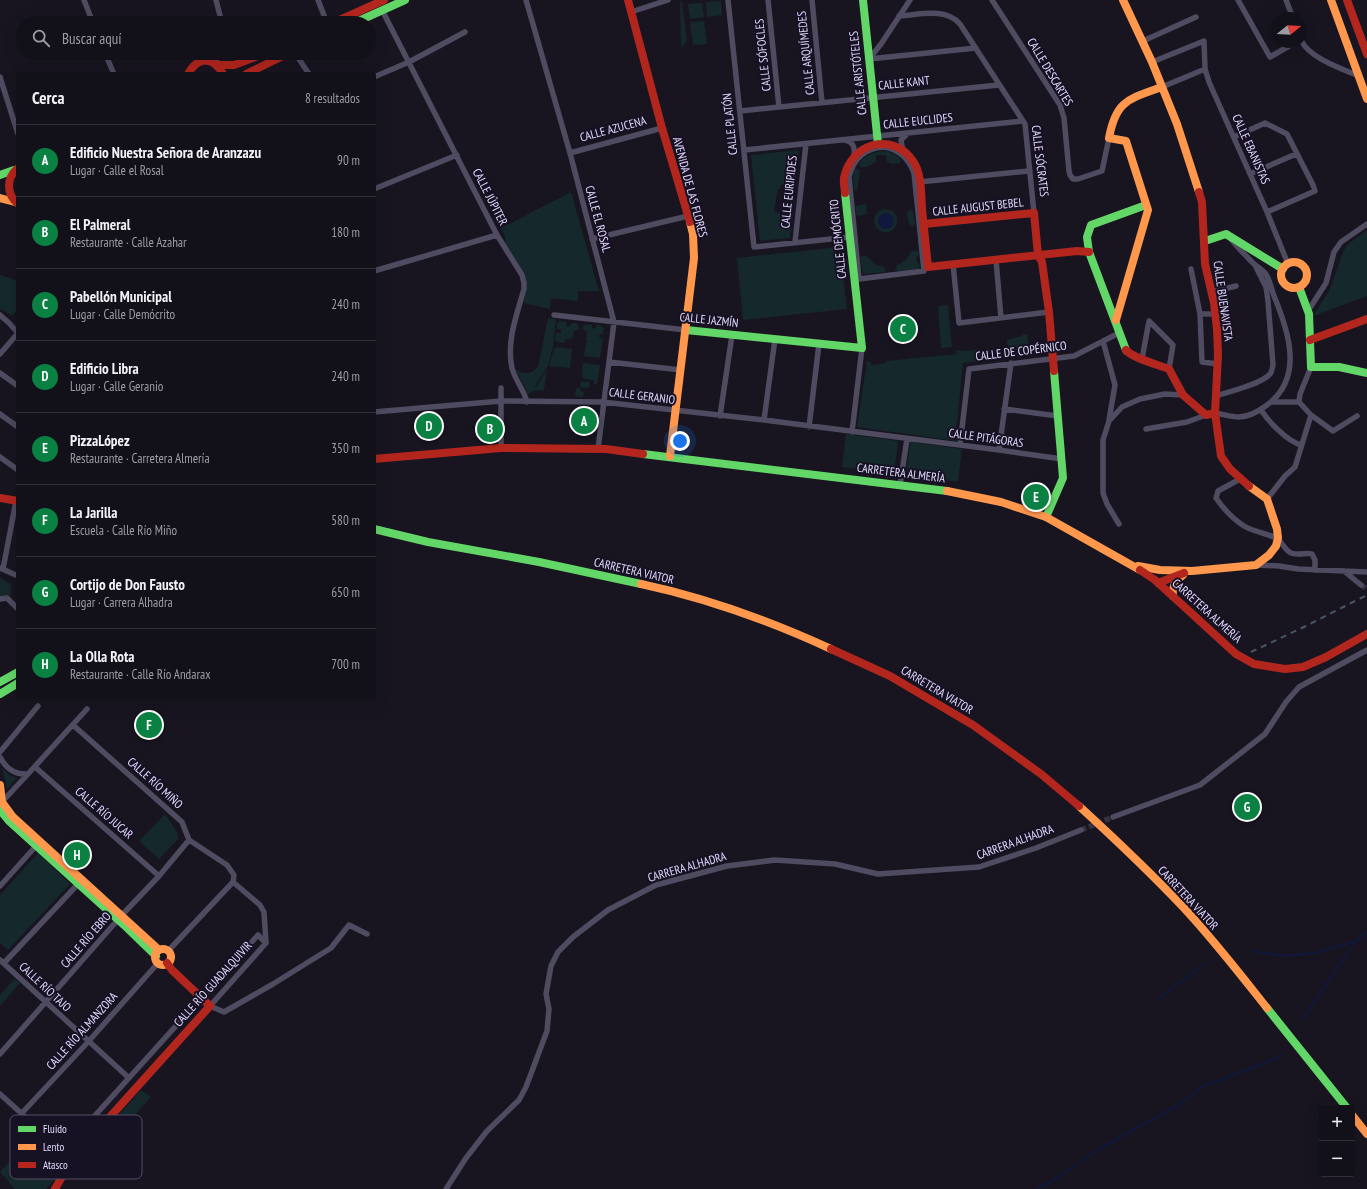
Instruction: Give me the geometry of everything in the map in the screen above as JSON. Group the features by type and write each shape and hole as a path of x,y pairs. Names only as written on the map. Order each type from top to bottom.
{"main road":[{"path":"349,16 384,0"},
{"path":"369,16 404,0"},
{"name":"AVENIDA DE LAS FLORES","path":"628,0 662,128 693,234 694,258 670,456"},
{"name":"CALLE ARISTÓTELES","path":"862,0 877,140"},
{"name":"CALLE BUENAVISTA","path":"1123,0 1143,41 1177,124 1202,202 1205,264 1217,329 1218,364 1215,396 1211,414 1221,456 1230,469 1240,479 1267,499"},
{"path":"1331,0 1367,99"},
{"path":"1347,0 1367,54"},
{"path":"189,72 191,67 197,62 206,60 215,63 234,65 247,60"},
{"path":"250,72 275,60"},
{"path":"215,63 222,72"},
{"path":"1116,320 1148,210 1126,141 1109,138 1111,125 1116,112 1124,102 1162,87"},
{"path":"854,156 877,140 904,151 915,165 919,182 928,267 1077,251 1089,252"},
{"name":"CALLE DEMÓCRITO","path":"854,156 847,167 844,179 862,348"},
{"path":"0,174 16,169"},
{"path":"16,169 9,179 8,190 16,202"},
{"path":"0,198 16,203"},
{"path":"1146,205 1092,225 1087,237 1089,252 1127,352 1169,370 1183,395 1211,414"},
{"name":"CALLE AUGUST BEBEL","path":"924,224 1034,213"},
{"name":"CALLE SÓCRATES","path":"1034,213 1038,255 1042,262 1049,312 1063,478 1046,517"},
{"path":"1204,241 1226,234 1286,266"},
{"path":"1293,263 1298,263 1306,270 1307,275 1304,284 1294,288 1285,284 1282,280 1281,274 1286,266 1293,263"},
{"path":"1299,287 1308,311 1310,367 1321,366 1350,368 1367,373"},
{"path":"1310,340 1367,319"},
{"name":"CALLE JAZMÍN","path":"686,330 862,348"},
{"name":"CARRETERA ALMERÍA","path":"376,459 501,448 598,448 949,491 1001,502 1046,517 1133,566 1156,581 1236,654 1247,661 1285,669 1303,667 1326,658 1367,634"},
{"path":"0,498 16,501"},
{"path":"1133,566 1160,570 1192,570 1256,564 1269,555 1276,546 1278,538 1277,529 1267,499"},
{"name":"CARRETERA VIATOR","path":"376,529 428,542 539,562 660,588 730,608 788,629 890,676 973,725 1041,774 1079,806 1125,848 1184,908 1244,978 1345,1105"},
{"path":"1156,581 1160,575 1171,570"},
{"path":"1156,581 1192,570"},
{"path":"1173,596 1172,588 1174,582 1180,576 1192,570"},
{"path":"0,682 16,673"},
{"path":"0,691 16,684"},
{"path":"0,694 16,684"},
{"path":"0,785 1,805 8,822 78,884 120,917"},
{"path":"1,805 120,917 158,956 163,964 167,963 172,970 210,1006"},
{"path":"158,956 164,949 168,951 171,958 167,963"},
{"name":"CALLE RÍO GUADALQUIVIR","path":"112,1115 210,1006"},
{"path":"1355,1119 1367,1134"},
{"name":"CALLE RÍO GUADALQUIVIR","path":"55,1189 61,1179"}],"street":[{"path":"84,0 90,16"},
{"path":"216,0 220,16"},
{"name":"CALLE EL ROSAL","path":"526,0 570,152 614,322 598,448"},
{"path":"631,12 668,0"},
{"name":"CALLE PLATÓN","path":"728,0 754,247 795,242"},
{"name":"CALLE SÓFOCLES","path":"768,0 779,107"},
{"name":"CALLE ARQUÍMEDES","path":"812,0 822,103"},
{"path":"869,59 881,44 910,0"},
{"name":"CALLE DESCARTES","path":"992,0 1060,105 1064,118 1070,175 1073,179 1078,179 1102,171 1109,138"},
{"path":"1238,0 1270,58 1286,48"},
{"path":"1286,0 1291,12"},
{"path":"320,1 325,16"},
{"name":"CALLE JÚPITER","path":"382,10 497,235 522,276 524,289 512,336 511,361 513,370 526,395 527,402"},
{"name":"CALLE SÓCRATES","path":"899,16 939,13 948,14 960,24 1023,121 1034,213"},
{"path":"1143,41 1196,17"},
{"path":"376,76 409,62 465,32"},
{"name":"CALLE EBANISTAS","path":"1152,62 1204,41 1205,69 1209,82 1267,212 1286,266"},
{"path":"869,59 976,48"},
{"path":"1306,48 1313,55 1359,76"},
{"path":"108,60 113,72"},
{"path":"215,63 219,60"},
{"path":"299,60 307,72"},
{"path":"1162,87 1205,69"},
{"path":"0,77 16,128"},
{"name":"CALLE KANT","path":"740,111 999,85"},
{"name":"CALLE EUCLIDES","path":"744,150 842,140 877,140 911,133 1023,121"},
{"path":"1234,137 1267,123 1287,134 1296,154 1309,176 1315,191 1267,212"},
{"name":"CALLE AZUCENA","path":"570,152 662,128"},
{"path":"904,151 901,140 911,133"},
{"path":"842,140 849,141 854,145 854,156"},
{"name":"CALLE EURIPIDES","path":"795,242 806,144"},
{"path":"876,148 891,148 904,156 914,173 924,271 859,279 849,181 850,172 858,158 865,152 876,148"},
{"path":"1250,174 1296,154"},
{"path":"376,188 456,156"},
{"path":"919,182 1030,171"},
{"path":"592,239 688,216"},
{"path":"1308,311 1326,283 1334,252 1341,242 1367,224"},
{"path":"1146,429 1187,422 1211,414 1240,417 1260,410 1272,402 1282,390 1288,377 1290,352 1283,316 1268,277 1226,234"},
{"path":"376,270 497,235"},
{"path":"795,242 850,237"},
{"path":"996,260 1001,318"},
{"path":"953,264 959,323 1049,312"},
{"path":"1215,396 1248,386 1263,379 1270,374 1272,370 1273,365 1266,287 1255,265"},
{"path":"1191,269 1200,314 1202,362 1218,364"},
{"path":"1211,292 1236,286"},
{"path":"1200,314 1215,314"},
{"path":"0,315 16,331"},
{"name":"CALLE JAZMÍN","path":"554,315 686,330"},
{"path":"1142,359 1150,322 1173,345 1169,370"},
{"name":"CALLE DE COPÉRNICO","path":"960,445 969,369 1052,357 1074,356 1119,333"},
{"path":"0,354 16,335"},
{"path":"720,416 732,335"},
{"path":"764,420 775,339"},
{"path":"1103,341 1115,385 1109,421 1103,440 1103,493 1107,504 1119,524"},
{"path":"809,427 819,344"},
{"path":"852,432 862,348"},
{"path":"609,362 681,370"},
{"path":"999,450 1011,363"},
{"path":"1299,402 1300,394 1310,367"},
{"path":"0,373 16,385"},
{"path":"501,388 501,448"},
{"path":"1109,421 1122,407 1140,399 1165,394 1183,395"},
{"name":"CALLE GERANIO","path":"376,412 501,401 604,402 764,420 907,439"},
{"path":"1272,402 1299,402 1311,415 1333,431 1357,416"},
{"path":"1004,409 1058,416"},
{"path":"1260,410 1267,419 1294,443 1301,445"},
{"path":"0,414 16,426"},
{"path":"1267,499 1285,476 1295,467 1311,415"},
{"path":"900,486 907,439"},
{"name":"CALLE PITÁGORAS","path":"907,439 999,450 1062,460"},
{"path":"0,457 16,469"},
{"path":"1240,479 1218,491 1216,498 1222,507 1245,526 1278,538 1286,550 1300,555 1312,554 1315,560 1316,570"},
{"path":"16,506 2,569 16,575"},
{"path":"1256,564 1316,570 1367,572"},
{"path":"1343,571 1361,585"},
{"path":"0,599 7,598 16,607"},
{"path":"1113,817 1200,784 1265,734 1286,702 1299,688 1367,650"},
{"path":"0,752 38,706"},
{"path":"1,805 87,709"},
{"name":"CALLE RÍO MIÑO","path":"73,725 182,822 189,840"},
{"path":"0,757 13,772 28,774"},
{"name":"CALLE RÍO JUCAR","path":"34,767 159,876"},
{"name":"CARRERA ALHADRA","path":"446,1189 466,1158 487,1131 519,1100 526,1087 547,1031 549,1009 546,994 551,966 558,952 573,937 608,910 656,885 727,866 783,860 835,864 878,874 979,867 1036,848 1080,830"},
{"path":"168,951 233,882 234,875 227,865 189,840"},
{"name":"CALLE RÍO EBRO","path":"0,1054 120,917 159,876 189,840"},
{"path":"0,886 36,846"},
{"path":"233,882 260,905 264,912 266,943"},
{"path":"2,961 78,884"},
{"path":"210,1006 224,1012 273,984 330,948 349,925 366,934"},
{"name":"CALLE RÍO GUADALQUIVIR","path":"96,1115 258,935 266,943 210,1006"},
{"name":"CALLE RÍO ALMANZORA","path":"22,1113 88,1042 158,956"},
{"name":"CALLE RÍO TAJO","path":"2,961 88,1042 129,1078"},
{"path":"0,1094 22,1113"}],"green space":[{"path":"682,1 687,41 681,47 680,2"},
{"path":"721,1 722,15 707,17 706,2"},
{"path":"702,3 704,17 690,19 688,4"},
{"path":"704,21 707,44 693,45 690,22"},
{"path":"799,150 790,238 760,241 751,155","holes":["781,185 791,187 785,218 780,216 780,213 774,212 778,189 780,189"]},
{"path":"886,151 898,157 901,160 900,163 892,164 887,162 886,155 876,155 876,162 867,167 861,167 859,165 870,154"},
{"path":"855,168 860,171 857,191 854,189 853,178"},
{"path":"571,192 599,291 578,291 578,301 551,298 550,309 524,303 526,289 525,275 505,242 505,236 501,228"},
{"path":"866,204 867,214 857,216 855,206"},
{"path":"884,209 893,211 897,217 897,223 892,231 880,231 874,222 876,214"},
{"path":"909,210 913,211 915,224 912,227 909,224 907,213"},
{"path":"1367,230 1367,296 1313,316 1330,289 1343,252 1347,245"},
{"path":"840,247 847,309 743,320 737,258"},
{"path":"915,250 919,252 919,255 916,258 920,265 919,269 897,271 896,266 906,260 911,252"},
{"path":"862,256 867,256 876,265 884,267 885,272 863,274 860,258"},
{"path":"0,275 16,280 16,311 12,316 0,309"},
{"path":"948,305 952,347 941,348 938,306"},
{"path":"548,318 556,319 553,347 548,366 535,386 536,387 547,369 544,390 533,391 528,395 513,364 523,373 531,372 537,367"},
{"path":"560,321 567,322 566,326 570,326 571,323 577,323 579,326 579,329 574,331 573,337 571,339 565,339 564,343 557,342 555,340 556,333 561,333 561,329 557,329 557,323"},
{"path":"586,324 592,325 592,328 596,329 596,325 604,328 603,334 600,334 599,338 603,338 600,358 584,356 586,343 588,341 586,339 587,332 583,330 583,326"},
{"path":"1027,334 1030,355 1009,358 1007,340"},
{"path":"557,347 572,349 570,368 549,366 554,349"},
{"path":"981,349 982,361 963,363 956,433 957,441 857,427 867,361 871,362 871,365 886,363 886,361 957,354 956,350 967,351"},
{"path":"583,363 600,365 597,385 594,384 594,380 584,379 582,376"},
{"path":"581,382 590,382 589,388 580,387"},
{"path":"580,387 580,391 584,392 583,397 577,397 575,395 576,389"},
{"path":"846,434 898,441 894,474 842,467"},
{"path":"911,442 962,449 958,482 906,475"},
{"path":"0,578 11,584 11,595 0,597"},
{"path":"2,768 11,776 17,778 7,789"},
{"path":"165,814 177,832 178,839 159,859 139,841"},
{"path":"38,853 70,884 8,950 0,943 0,895"},
{"path":"14,979 20,983 0,1006 0,995"},
{"path":"141,1090 151,1097 135,1115 119,1115"},
{"path":"10,1161 10,1179 55,1179 46,1189 15,1189 0,1172"}],"water":[{"path":"883,213 889,213 894,218 892,227 889,229 883,229 878,224 878,218"}],"waterway":[{"path":"1302,1020 1355,942 1367,932"},
{"path":"1253,951 1285,956 1314,953 1354,942"},
{"path":"1158,999 1205,963"},
{"path":"1036,1189 1049,1183 1102,1147 1177,1106 1204,1086 1278,1058 1282,1055"}],"tunnel":[{"path":"1361,585 1367,589"},
{"path":"1081,830 1113,817"}],"railway":[{"path":"1251,652 1367,595"}],"traffic: fast":[{"path":"370,16 405,0"},
{"path":"863,0 878,144"},
{"path":"0,175 14,170"},
{"path":"686,330 862,348 845,193"},
{"path":"1126,350 1089,252 1087,237 1091,225 1146,205"},
{"path":"1205,241 1226,234 1283,269"},
{"path":"1299,287 1309,314 1311,367 1339,367 1367,373"},
{"path":"1046,517 1063,478 1054,371"},
{"path":"643,454 947,491"},
{"path":"376,529 428,542 539,562 641,584"},
{"path":"0,682 16,673"},
{"path":"0,694 16,684"},
{"path":"0,810 9,821 156,956"},
{"path":"1267,1008 1345,1105"}],"traffic: slow":[{"path":"1123,0 1152,62 1177,124 1199,192"},
{"path":"1331,0 1367,99"},
{"path":"1116,320 1148,210 1126,141 1109,138 1112,125 1120,108 1133,98 1162,87"},
{"path":"0,198 15,202"},
{"path":"670,456 694,258 693,234 690,222"},
{"path":"1294,262 1303,266 1307,275 1303,284 1294,288 1285,284 1281,275 1285,266 1294,262"},
{"path":"1138,566 1160,570 1192,571 1256,565 1269,555 1276,546 1278,538 1277,529 1267,499 1249,486"},
{"path":"947,491 1001,502 1046,517 1140,570"},
{"path":"1173,596 1175,584 1183,575"},
{"path":"641,584 690,596 738,611 831,649"},
{"path":"0,785 2,802 13,817 159,950"},
{"path":"1079,806 1158,881 1183,907 1216,944 1267,1008"},
{"path":"163,949 170,954 171,957 166,964 163,965 156,960 155,957 160,950 163,949"},
{"path":"1355,1119 1367,1134"}],"traffic: jam":[{"path":"349,16 384,0"},
{"path":"628,0 662,128 690,222"},
{"path":"1347,0 1367,54"},
{"path":"189,72 196,64 206,60"},
{"path":"206,60 215,64 222,72"},
{"path":"218,65 234,65 247,60"},
{"path":"250,72 275,60"},
{"path":"845,193 844,178 848,166 855,156 863,149 873,145 884,144 894,146 904,152 913,161 918,172 928,267 1077,251 1089,252"},
{"path":"16,170 11,176 9,186 11,196 16,202"},
{"path":"1199,192 1202,202 1205,264 1214,303 1217,329 1218,355 1215,413 1221,456 1230,469 1249,486"},
{"path":"924,224 1034,213 1038,255 1042,262 1049,312 1054,371"},
{"path":"1310,340 1367,319"},
{"path":"1126,350 1134,356 1169,369 1183,395 1206,415 1215,413"},
{"path":"376,459 501,448 606,449 643,454"},
{"path":"0,498 16,501"},
{"path":"1140,570 1155,580 1236,654 1254,664 1285,669 1303,667 1326,657 1367,634"},
{"path":"1158,583 1184,573"},
{"path":"831,649 890,676 973,725 1041,774 1079,806"},
{"path":"112,1115 210,1006 172,970 167,963"},
{"path":"55,1189 61,1179"}],"place":[{"name":"Pabellón Municipal","path":"903,329"},
{"name":"Edificio Nuestra Señora de Aranzazu","path":"584,421"},
{"name":"Edificio Libra","path":"429,426"},
{"name":"El Palmeral","path":"490,429"},
{"name":"PizzaLópez","path":"1036,497"},
{"name":"La Jarilla","path":"149,725"},
{"name":"Cortijo de Don Fausto","path":"1247,807"},
{"name":"La Olla Rota","path":"77,855"}]}
